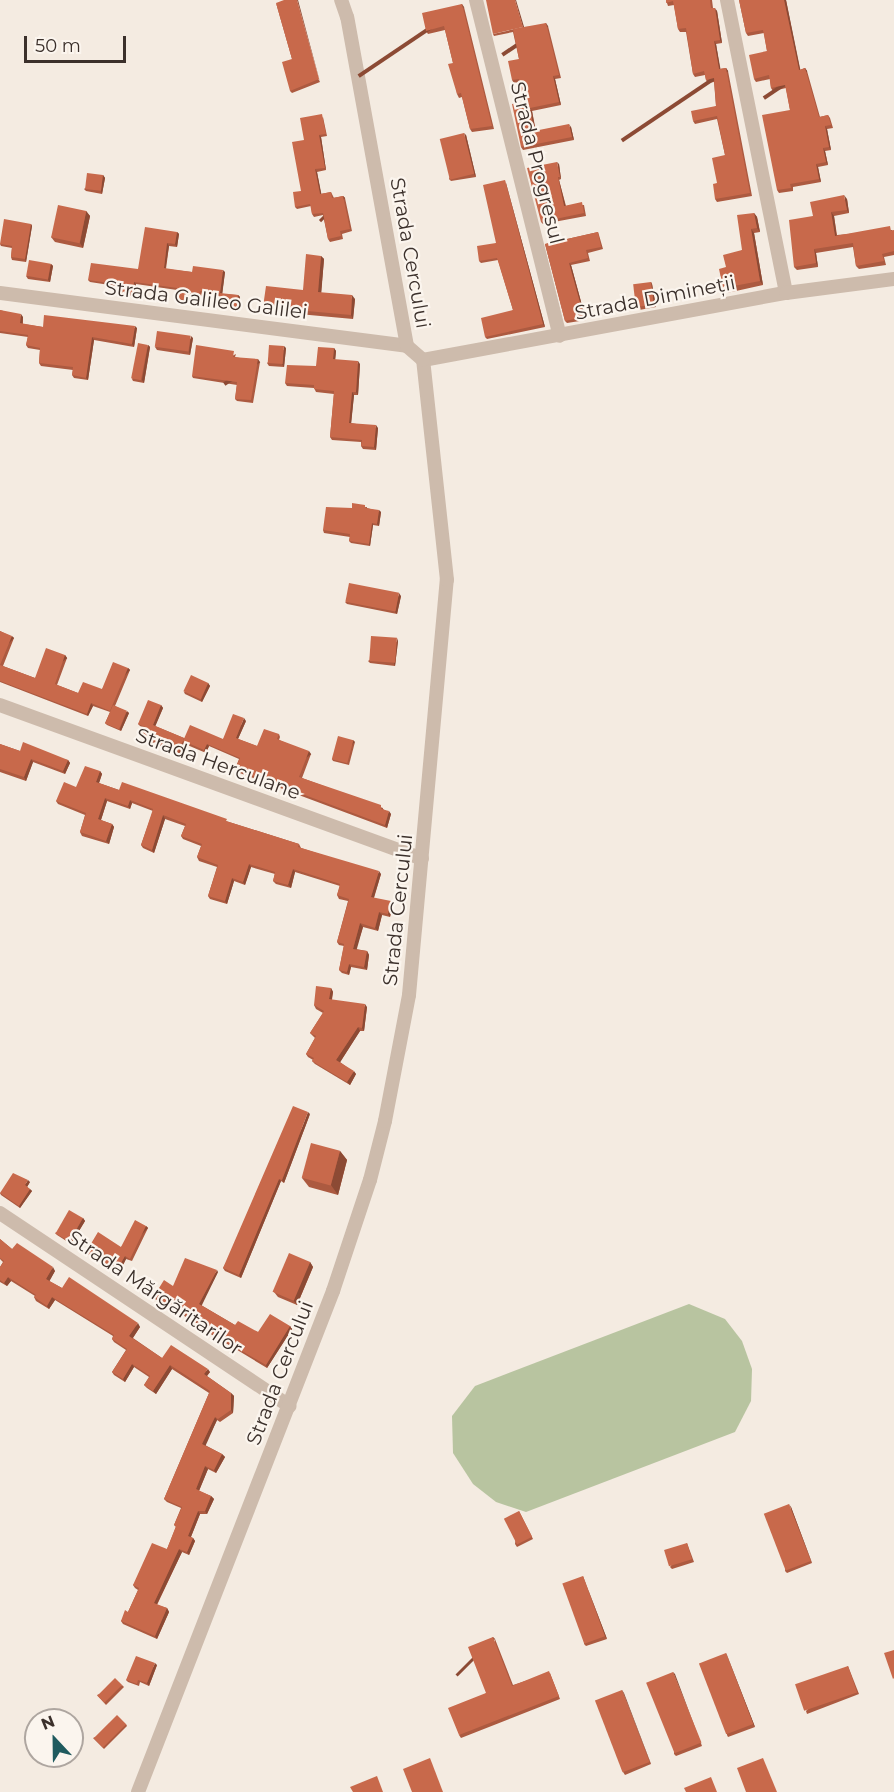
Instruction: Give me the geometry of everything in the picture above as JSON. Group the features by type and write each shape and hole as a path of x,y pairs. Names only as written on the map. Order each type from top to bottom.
{"street":[{"name":"Strada Cercului","path":"138,1792 333,1291 370,1180 385,1121 409,995 447,580 423,360 407,346 347,17 341,0"},
{"name":"Strada Progresul","path":"476,0 560,336"},
{"path":"727,0 786,293"},
{"name":"Strada Dimineții","path":"423,360 786,293 894,279"},
{"name":"Strada Galileo Galilei","path":"0,292 407,346"},
{"name":"Strada Herculane","path":"0,705 422,859"},
{"name":"Strada Mărgăritarilor","path":"0,1213 288,1406"}],"green space":[{"path":"689,1304 725,1319 742,1341 752,1369 751,1401 735,1432 526,1512 496,1502 473,1484 453,1453 452,1416 475,1386"}],"building":[{"path":"284,0 297,0 319,79 290,91 282,62 292,59 276,3"},
{"path":"486,0 515,0 523,27 493,34"},
{"path":"666,0 710,0 711,8 715,8 720,40 714,41 719,69 726,68 750,193 715,199 713,184 717,183 712,158 725,155 717,116 693,121 691,111 716,106 714,78 706,80 704,71 693,74 686,28 678,29 673,1 666,3"},
{"path":"739,0 784,0 799,70 805,68 819,117 828,115 831,125 825,126 829,147 823,148 826,162 816,164 819,179 790,184 791,188 777,190 762,115 790,110 785,85 771,88 769,75 754,79 749,55 767,51 763,30 746,33"},
{"path":"462,4 492,126 470,129 461,93 457,94 448,64 453,63 444,26 426,31 422,13"},
{"path":"546,23 559,75 553,76 559,102 530,108 534,131 569,124 572,137 521,147 512,104 524,102 519,79 512,80 508,61 519,59 513,29"},
{"path":"322,114 326,134 319,135 325,168 315,169 320,194 331,192 332,198 343,196 350,229 340,231 341,236 328,239 323,213 312,214 310,204 295,207 293,192 301,191 292,142 304,140 300,118"},
{"path":"464,133 474,174 450,180 440,139"},
{"path":"557,162 564,206 582,202 584,213 541,222 527,168"},
{"path":"87,173 103,175 101,191 85,189"},
{"path":"505,180 543,324 485,337 481,318 513,310 497,258 479,261 477,246 496,243 483,185"},
{"path":"844,195 847,210 831,212 835,236 890,226 891,231 894,230 894,251 882,254 884,261 856,266 853,243 814,249 816,263 794,267 789,220 813,216 810,202"},
{"path":"58,205 86,211 80,243 51,237"},
{"path":"754,213 757,228 751,229 760,281 723,288 719,269 726,267 723,255 742,250 737,215"},
{"path":"4,219 31,224 25,259 11,257 12,246 0,244"},
{"path":"145,227 177,232 175,244 167,243 164,268 192,272 193,266 223,270 220,293 200,291 199,295 190,293 189,300 176,299 177,288 134,282 133,293 115,291 116,284 88,280 91,263 138,269"},
{"path":"598,232 601,247 586,250 588,258 569,263 584,317 565,321 545,244"},
{"path":"306,254 321,256 318,292 352,295 351,315 263,307 266,286 303,290"},
{"path":"29,260 51,264 48,280 26,276"},
{"path":"651,282 654,305 636,307 633,284"},
{"path":"220,293 238,295 237,308 219,306"},
{"path":"0,310 21,314 20,323 43,327 44,315 135,326 132,344 92,337 86,378 72,375 73,367 39,363 40,348 26,345 28,335 0,331"},
{"path":"157,331 191,336 188,352 155,347"},
{"path":"138,343 148,345 141,380 131,378"},
{"path":"196,345 234,351 233,357 258,359 251,400 235,399 237,382 192,376"},
{"path":"269,345 284,346 283,364 268,363"},
{"path":"318,347 334,348 333,359 358,361 356,392 352,392 349,423 376,425 374,447 361,446 362,440 330,437 334,391 314,389 314,385 285,383 287,365 316,366"},
{"path":"352,503 379,510 377,524 372,523 369,544 349,541 350,534 323,530 326,507 352,508"},
{"path":"349,583 399,593 395,611 345,602"},
{"path":"0,631 12,636 0,665"},
{"path":"371,636 397,638 395,663 369,661"},
{"path":"46,648 65,655 55,684 78,693 83,682 102,689 113,662 128,668 110,711 91,703 87,714 0,681 0,665 35,678"},
{"path":"191,675 208,683 201,699 183,691"},
{"path":"148,700 161,705 153,725 184,738 179,751 141,736 145,727 138,724"},
{"path":"113,705 127,711 119,729 105,723"},
{"path":"233,714 244,718 236,738 257,746 264,729 279,734 277,739 309,751 299,777 381,805 381,809 389,811 385,825 235,769 240,758 207,744 204,750 183,741 190,725 223,739"},
{"path":"338,736 353,740 347,763 332,759"},
{"path":"23,742 68,760 63,771 31,759 24,777 0,769 0,744 20,751"},
{"path":"85,766 100,771 96,782 119,790 122,782 227,819 226,821 299,844 298,847 379,871 371,897 391,901 388,914 379,912 375,928 360,923 353,949 367,951 364,967 349,964 347,972 339,970 344,944 337,942 349,899 337,895 340,884 293,869 288,885 273,881 275,872 249,864 243,882 232,878 225,901 208,896 218,865 197,857 202,844 181,836 186,824 163,815 152,850 141,845 153,809 130,800 128,806 105,798 98,819 112,824 106,841 80,832 86,813 56,801 64,782 76,787"},
{"path":"316,986 331,988 329,999 365,1004 362,1028 358,1027 336,1060 354,1071 347,1082 312,1061 314,1058 306,1054 316,1036 310,1033 324,1011 314,1005"},
{"path":"293,1106 308,1112 282,1180 279,1179 239,1275 223,1268"},
{"path":"311,1143 340,1151 331,1186 302,1178"},
{"path":"13,1173 28,1180 25,1185 30,1189 19,1206 0,1193"},
{"path":"69,1210 83,1218 69,1241 56,1233"},
{"path":"135,1220 146,1226 130,1259 125,1256 117,1270 86,1252 98,1232 121,1247"},
{"path":"0,1239 12,1249 17,1243 53,1267 46,1279 62,1288 69,1277 138,1323 129,1336 162,1358 171,1345 208,1369 204,1374 231,1393 231,1410 218,1419 215,1417 202,1444 222,1454 214,1470 205,1466 196,1489 211,1496 205,1511 198,1511 188,1536 193,1538 187,1552 179,1549 154,1603 167,1608 155,1636 121,1621 125,1610 128,1612 139,1588 133,1585 152,1543 167,1549 176,1526 174,1525 182,1507 164,1499 210,1391 170,1365 153,1391 144,1385 150,1376 132,1364 123,1379 112,1372 127,1349 112,1339 114,1335 52,1297 47,1306 34,1297 36,1295 8,1277 4,1283 0,1280 0,1267 4,1261 0,1258"},
{"path":"289,1253 310,1262 294,1301 273,1292"},
{"path":"185,1258 217,1270 199,1304 235,1325 238,1321 258,1332 270,1314 290,1326 266,1365 197,1325 199,1322 154,1296 164,1280 173,1286"},
{"path":"789,1504 811,1561 786,1571 764,1514"},
{"path":"519,1511 532,1537 517,1545 504,1519"},
{"path":"687,1543 692,1559 669,1566 664,1550"},
{"path":"583,1576 605,1636 584,1644 562,1584"},
{"path":"493,1637 512,1686 549,1671 559,1696 459,1735 448,1708 486,1693 468,1647"},
{"path":"894,1650 894,1678 893,1679 884,1653"},
{"path":"726,1653 753,1724 726,1734 699,1663"},
{"path":"136,1656 155,1663 147,1683 138,1680 137,1684 126,1680"},
{"path":"848,1666 857,1692 804,1711 795,1684"},
{"path":"673,1672 701,1742 675,1753 646,1683"},
{"path":"115,1678 122,1685 104,1703 97,1696"},
{"path":"622,1690 650,1762 623,1772 595,1700"},
{"path":"117,1715 126,1724 103,1748 94,1738"},
{"path":"430,1758 443,1792 412,1792 403,1769"},
{"path":"763,1758 777,1792 746,1792 737,1768"},
{"path":"377,1776 383,1792 353,1792 350,1787"},
{"path":"711,1777 717,1792 686,1792 684,1788"}]}
